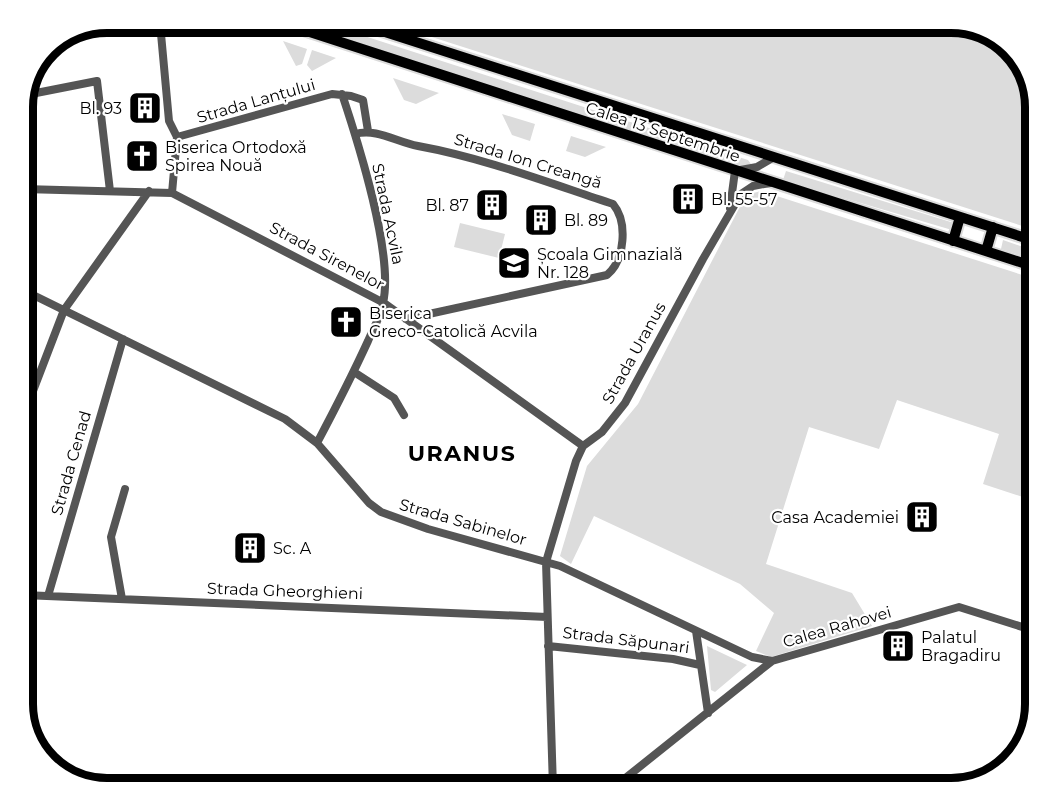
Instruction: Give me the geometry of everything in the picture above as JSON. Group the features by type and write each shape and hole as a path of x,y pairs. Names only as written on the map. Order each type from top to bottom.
{"main road":[{"name":"Calea 13 Septembrie","path":"315,33 1025,264"},
{"name":"Calea 13 Septembrie","path":"391,33 1025,238"},
{"path":"952,241 960,216"},
{"path":"986,251 993,227"}],"street":[{"path":"161,33 169,121 177,137 172,193"},
{"path":"35,93 98,81 110,191"},
{"name":"Strada Lanțului","path":"177,137 332,94 342,94"},
{"path":"342,94 363,100 368,130 355,134"},
{"name":"Strada Acvila","path":"316,443 354,372 384,303 385,262 355,134 342,94"},
{"name":"Strada Ion Creangă","path":"368,130 418,146 430,146 468,157 613,204 621,220 618,264 607,275 406,320"},
{"path":"735,171 748,170 774,157"},
{"name":"Strada Uranus","path":"728,214 735,171"},
{"name":"Strada Uranus","path":"555,778 546,562 576,461 583,446 602,432 625,403 728,214 745,190 758,184 773,183"},
{"name":"Strada Sirenelor","path":"33,189 172,193 384,303 583,446"},
{"path":"33,391 64,310 149,191"},
{"name":"Strada Sabinelor","path":"33,295 285,419 316,443 369,503 381,512 428,529 546,562 581,575 752,657 772,661"},
{"name":"Strada Cenad","path":"48,596 123,339"},
{"path":"354,372 394,398 404,415"},
{"path":"122,599 111,542 124,489"},
{"name":"Strada Gheorghieni","path":"33,595 547,617"},
{"name":"Calea Rahovei","path":"627,778 772,661 959,607 1025,628"},
{"path":"696,631 708,713"},
{"name":"Strada Săpunari","path":"548,646 673,659 700,665"}],"shaded area":[{"path":"329,33 355,33 748,160 751,164 745,167"},
{"path":"419,33 965,34 996,48 1010,62 1022,88 1025,107 1025,227"},
{"path":"283,41 307,49 302,64 296,66"},
{"path":"312,50 336,58 312,71 307,65"},
{"path":"393,78 439,93 416,104 404,100"},
{"path":"502,114 535,124 530,141 512,135"},
{"path":"571,136 606,147 585,157 566,151"},
{"path":"786,171 954,223 952,230 783,180"},
{"path":"761,191 1025,276 1025,498 983,484 999,434 897,400 879,449 809,427 766,564 852,593 872,626 771,657 756,651 774,613 740,584 594,516 571,564 560,556 587,466 638,404 746,195"},
{"path":"460,223 505,234 499,258 454,247"},
{"path":"1003,240 1025,248 1025,257 1001,249"},
{"path":"707,646 747,665 715,692 711,690"}],"place":[{"name":"Bl. 93","path":"145,108"},
{"name":"Biserica Ortodoxă Spirea Nouă","path":"142,156"},
{"name":"Bl. 55-57","path":"688,199"},
{"name":"Bl. 87","path":"492,205"},
{"name":"Bl. 89","path":"541,220"},
{"name":"Școala Gimnazială Nr. 128","path":"514,263"},
{"name":"Biserica Greco-Catolică Acvila","path":"346,322"},
{"name":"Casa Academiei","path":"922,517"},
{"name":"Sc. A","path":"250,548"},
{"name":"Palatul Bragadiru","path":"898,646"}],"district":[{"name":"URANUS","path":"462,453"}]}
